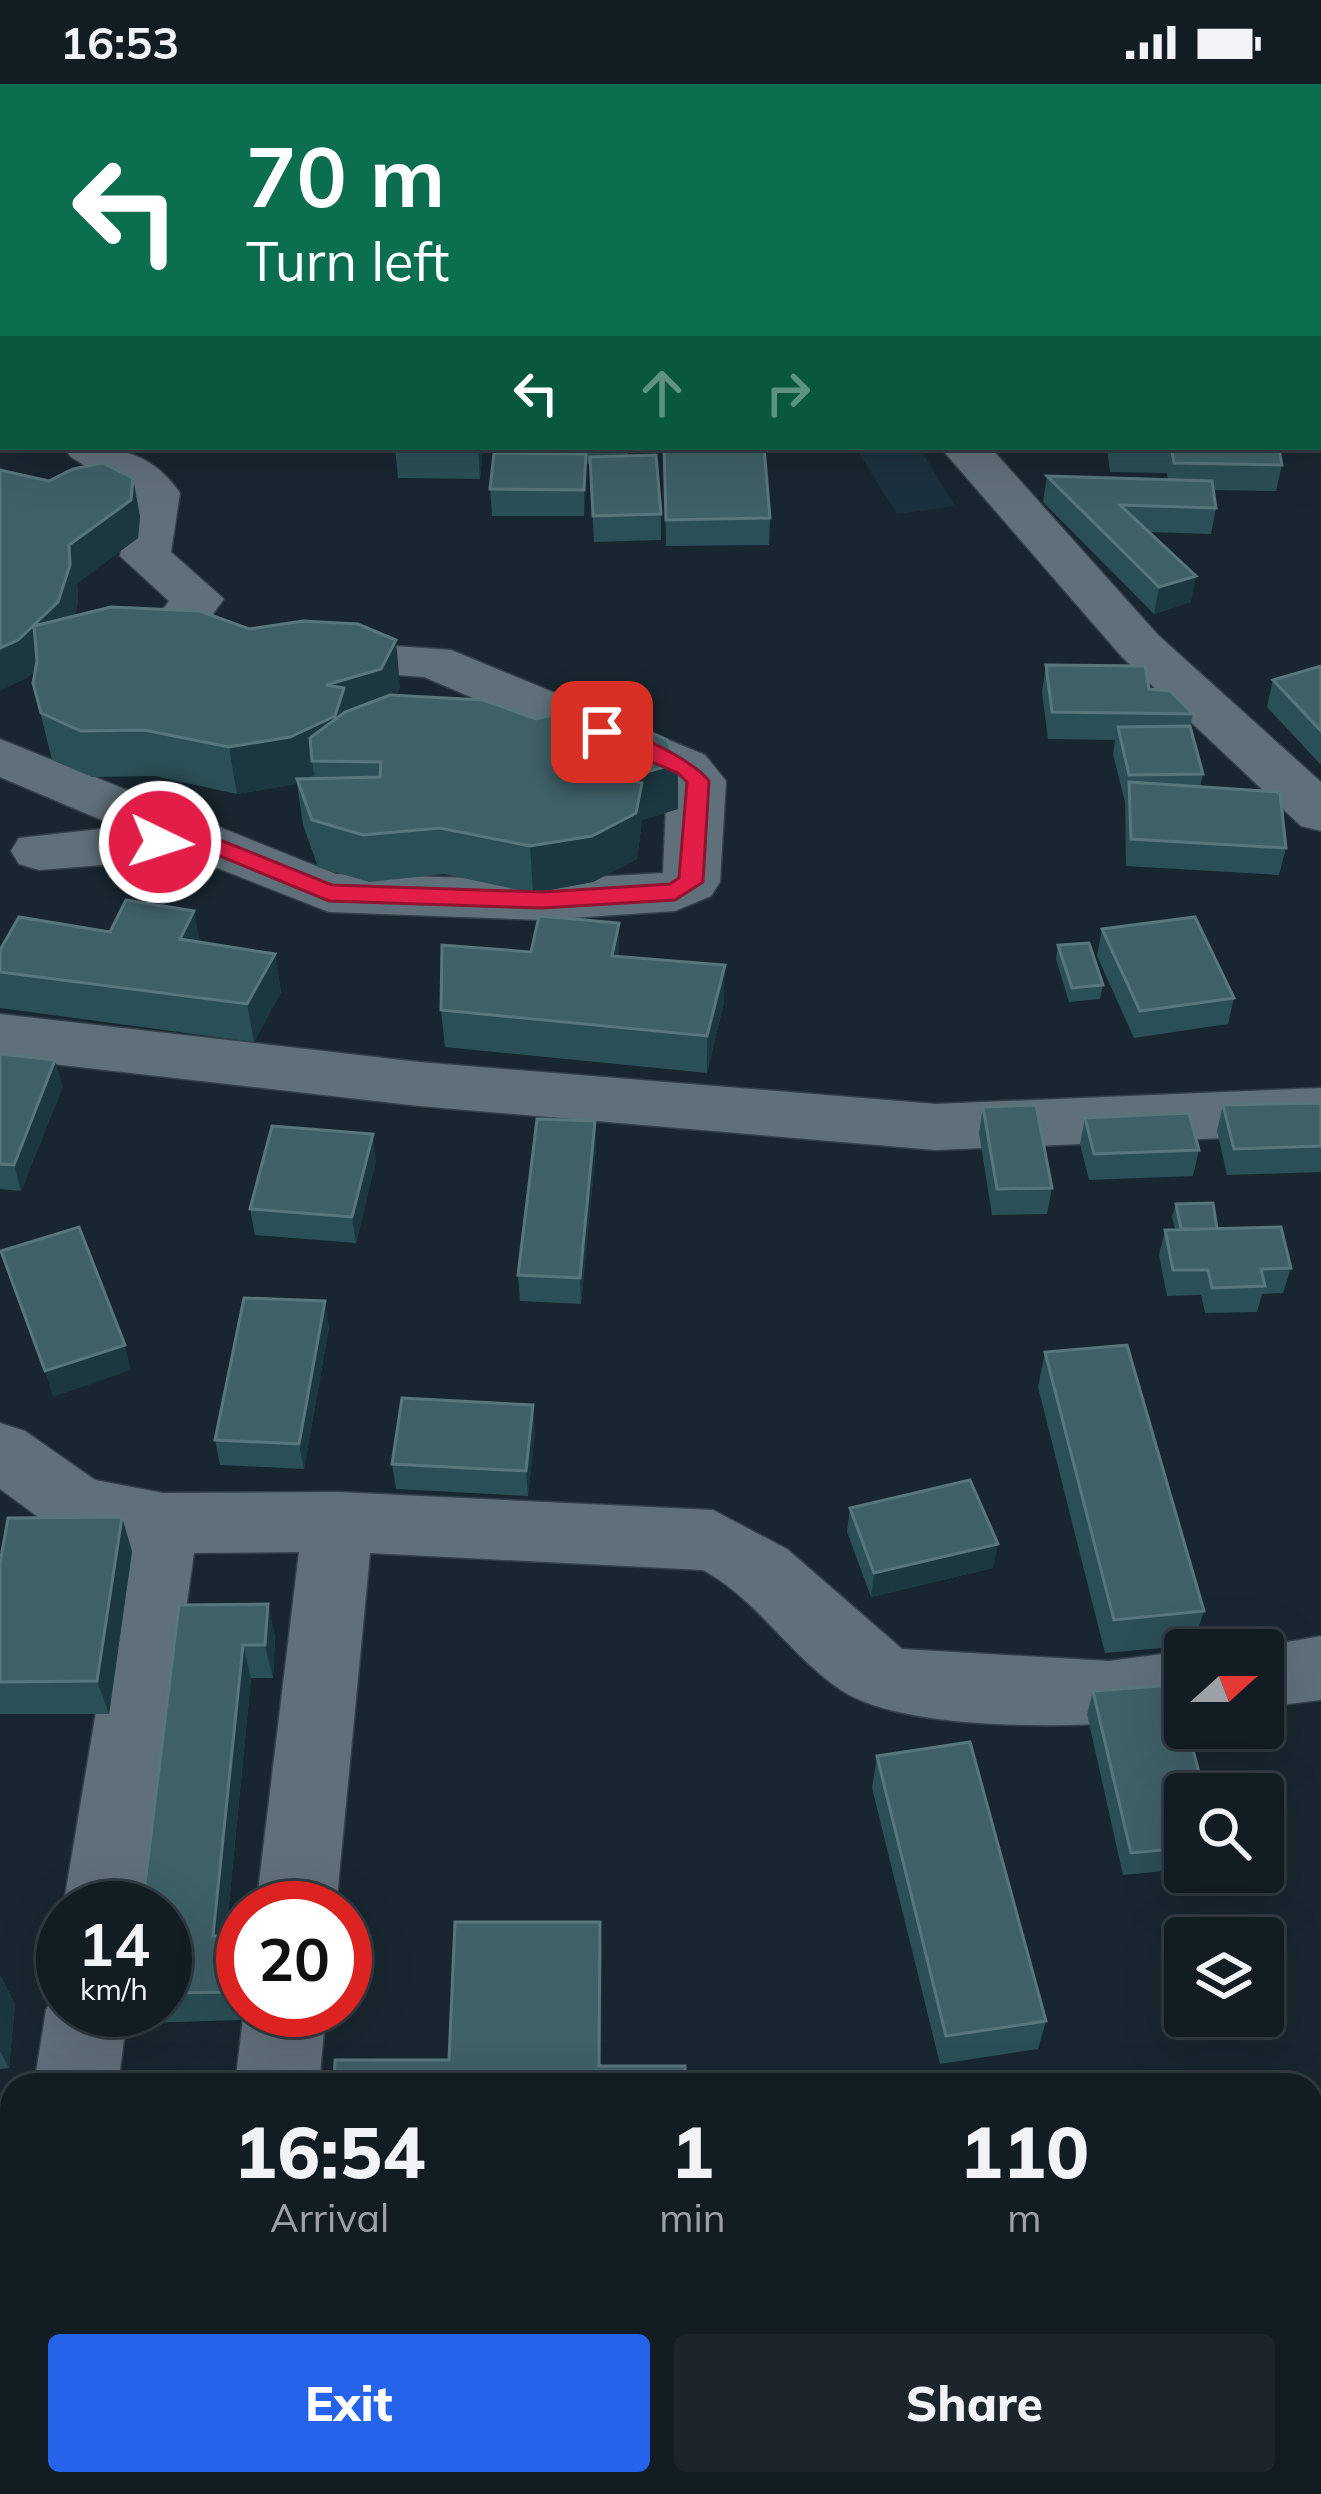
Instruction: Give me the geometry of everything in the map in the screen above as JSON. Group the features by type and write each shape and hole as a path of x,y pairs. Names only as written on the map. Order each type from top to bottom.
{"street":[{"path":"0,757 329,892 542,900 675,892 691,882 698,781 686,768 432,661 280,655 166,640 198,599 145,556 156,493 147,481 93,450"},
{"path":"967,450 1140,646 1321,813"},
{"path":"39,851 200,839"},
{"path":"0,1036 419,1084 936,1127 1321,1111"},
{"path":"0,1450 77,1506 163,1523 338,1522 713,1540 743,1552 866,1669 891,1681 1109,1694 1164,1687"},
{"path":"299,1881 338,1522"},
{"path":"107,1881 163,1523"},
{"path":"1284,1672 1321,1668"},
{"path":"78,2073 84,2037"},
{"path":"278,2073 282,2037"}],"shaded area":[{"path":"857,450 921,450 955,506 897,514"}],"building":[{"path":"664,450 764,450 770,518 666,520"},
{"path":"1172,450 1279,450 1282,465 1174,463"},
{"path":"494,453 586,454 584,490 490,489"},
{"path":"656,455 661,514 593,516 590,457"},
{"path":"102,463 133,478 131,500 69,545 70,565 58,602 18,640 0,648 0,470 49,481 73,469"},
{"path":"1047,476 1212,481 1216,508 1120,505 1196,576 1159,587"},
{"path":"111,607 200,611 249,629 303,621 358,624 396,640 381,669 326,685 344,688 335,716 290,737 229,747 144,730 81,731 41,713 33,683 37,661 34,626"},
{"path":"1046,665 1145,666 1149,689 1170,691 1193,714 1052,712"},
{"path":"1321,666 1321,731 1273,680"},
{"path":"390,695 483,700 536,719 591,706 667,740 678,763 622,779 642,783 636,813 592,836 530,846 440,828 363,835 312,820 297,779 380,777 381,762 312,761 310,738 345,712"},
{"path":"1190,726 1203,774 1129,775 1118,727"},
{"path":"1129,782 1280,792 1286,848 1131,839"},
{"path":"126,900 194,911 180,939 275,954 247,1004 0,972 0,950 19,917 110,932"},
{"path":"539,916 619,923 612,956 725,965 707,1036 441,1010 442,945 531,952"},
{"path":"1195,917 1234,998 1140,1011 1102,929"},
{"path":"1089,943 1103,985 1072,988 1058,945"},
{"path":"0,1054 55,1060 14,1165 0,1164"},
{"path":"1321,1103 1321,1146 1234,1149 1223,1105"},
{"path":"1036,1105 1052,1188 997,1189 983,1107"},
{"path":"1189,1113 1199,1150 1094,1154 1085,1118"},
{"path":"537,1119 595,1121 580,1278 518,1275"},
{"path":"272,1126 373,1134 352,1217 250,1209"},
{"path":"1213,1203 1217,1229 1181,1229 1176,1204"},
{"path":"79,1227 125,1345 45,1371 1,1251"},
{"path":"1281,1227 1291,1268 1261,1269 1265,1286 1212,1288 1208,1270 1173,1270 1165,1230"},
{"path":"244,1298 325,1301 299,1444 215,1440"},
{"path":"1127,1345 1204,1611 1114,1620 1045,1352"},
{"path":"402,1398 533,1405 526,1471 392,1464"},
{"path":"970,1480 998,1544 874,1573 850,1508"},
{"path":"122,1517 97,1681 0,1682 0,1563 8,1518"},
{"path":"268,1604 265,1645 243,1645 216,1881 216,1992 192,1993 192,1881 145,1881 179,1605"},
{"path":"1164,1686 1164,1749 1193,1749 1199,1773 1164,1773 1164,1850 1131,1853 1093,1691"},
{"path":"970,1742 1046,2021 946,2036 877,1756"},
{"path":"455,1922 600,1922 599,2066 685,2066 685,2073 334,2073 335,2060 449,2060"}],"route":[{"path":"160,842 200,839 329,892 542,900 675,892 691,882 698,781 686,768 602,732"}]}
